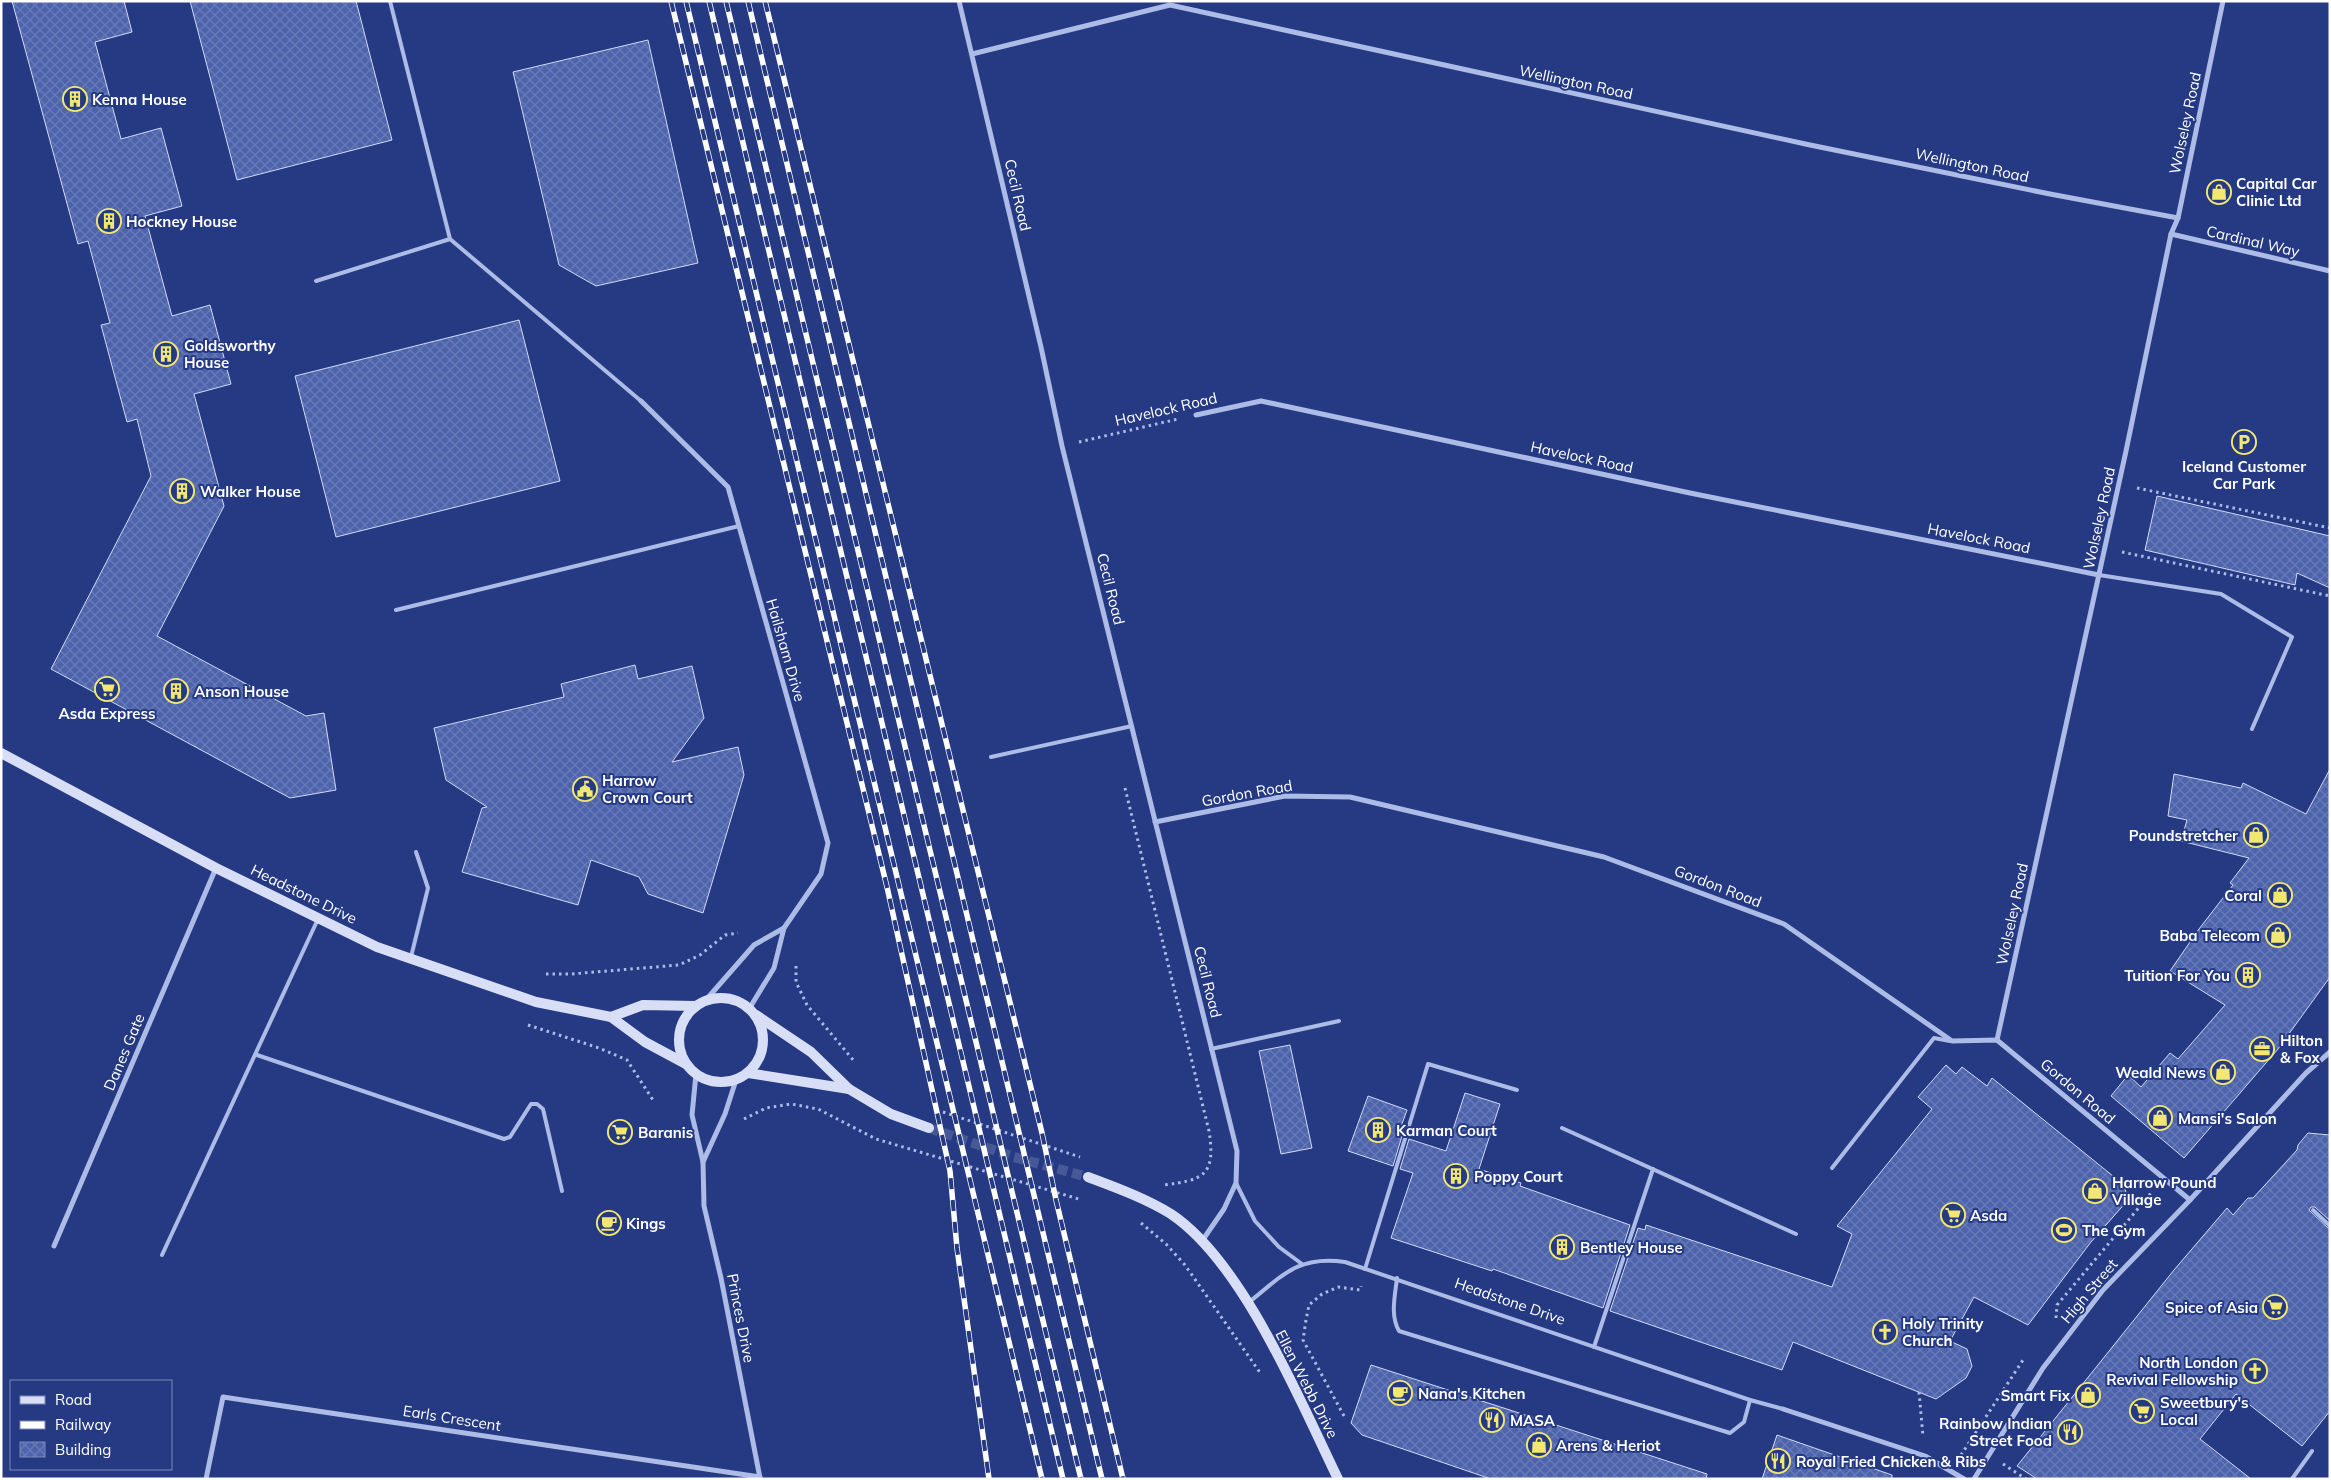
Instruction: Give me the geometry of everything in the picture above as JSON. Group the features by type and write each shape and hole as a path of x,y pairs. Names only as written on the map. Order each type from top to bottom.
{"street":[{"name":"Cecil Road","path":"959,1 1041,347 1062,446 1236,1151 1236,1183 1224,1209 1202,1240"},
{"name":"Wolseley Road","path":"1997,1040 2119,484 2171,234 2178,218 2223,1"},
{"name":"Wellington Road","path":"972,54 1170,5 1551,90 2050,194 2178,218"},
{"name":"Cardinal Way","path":"2171,234 2330,271"},
{"name":"Havelock Road","path":"1196,415 1261,401 1690,493 2099,575"},
{"name":"Hailsham Drive","path":"641,402 728,487 828,843 821,874 784,928 774,968 751,1011"},
{"name":"Headstone Drive","path":"1,753 216,868 377,947 536,1002 611,1017 645,1042 686,1064"},
{"name":"Gordon Road","path":"1155,822 1285,796 1350,797 1604,857 1784,924 1952,1041"},
{"name":"Danes Gate","path":"54,1246 216,868"},
{"name":"Hailsham Drive","path":"705,1001 754,945 784,928"},
{"path":"751,1011 760,1024 763,1037 762,1050 757,1062 748,1072 736,1080 722,1082 708,1080 696,1074 686,1064 680,1052 680,1029 686,1016 695,1006 705,1001 729,998 740,1002 811,1052 849,1089 891,1114 929,1128"},
{"path":"611,1017 643,1004 695,1006"},
{"path":"1952,1041 1997,1040"},
{"name":"Gordon Road","path":"1997,1040 2190,1200"},
{"name":"High Street","path":"1974,1479 2043,1368 2102,1290 2190,1200 2306,1073 2330,1052"},
{"path":"748,1072 849,1089"},
{"name":"Princes Drive","path":"696,1074 692,1116 703,1162 704,1206 721,1278 760,1478"},
{"name":"Princes Drive","path":"703,1162 725,1114 736,1080"},
{"path":"1088,1177 1144,1198 1173,1215 1202,1240 1227,1271 1248,1303"},
{"name":"Ellen Webb Drive","path":"1248,1303 1287,1374 1338,1479"},
{"name":"Earls Crescent","path":"206,1479 223,1397 760,1478"},
{"name":"Headstone Drive","path":"1784,1410 1925,1456 1964,1479"}],"lane":[{"path":"390,1 450,240 641,402"},
{"path":"316,281 450,240"},
{"path":"396,610 738,526"},
{"path":"2099,575 2221,594 2292,637 2252,729"},
{"path":"991,757 1132,726"},
{"path":"410,959 428,888 416,852"},
{"path":"162,1255 257,1055 319,917"},
{"path":"1211,1048 1339,1021"},
{"path":"1832,1168 1934,1038 1952,1041"},
{"path":"257,1055 504,1139 510,1137 531,1104 537,1104 542,1109 562,1191"},
{"path":"1365,1269 1428,1064 1517,1090"},
{"path":"1562,1128 1796,1234"},
{"path":"1594,1347 1653,1169"},
{"name":"Cecil Road","path":"1236,1183 1255,1221 1279,1247 1302,1264"},
{"path":"2313,1210 2330,1226"},
{"name":"Headstone Drive","path":"1248,1303 1290,1269 1302,1264 1333,1260 1397,1278 1594,1347 1784,1410"},
{"path":"1397,1278 1394,1304 1395,1324 1399,1331 1730,1433 1744,1422 1750,1400"},
{"path":"2292,1479 2312,1451"}],"path":[{"name":"Havelock Road","path":"1062,446 1196,415"},
{"path":"2119,484 2330,528"},
{"path":"2104,548 2330,596"},
{"path":"1123,780 1213,1152 1203,1175 1194,1181 1163,1185"},
{"path":"546,974 571,974 679,965 700,955 725,935 738,933"},
{"path":"796,966 796,982 807,1005 860,1068"},
{"path":"528,1024 599,1048 627,1060 653,1100"},
{"path":"744,1119 766,1108 790,1104 818,1109 876,1139 1084,1200"},
{"path":"942,1111 1083,1158"},
{"name":"High Street","path":"2051,1325 2057,1317 2057,1305 2153,1191"},
{"path":"1136,1220 1166,1244 1185,1265 1220,1313 1265,1381"},
{"path":"1344,1416 1303,1340 1309,1305 1322,1294 1338,1287 1360,1290 1365,1269"},
{"path":"1969,1443 2026,1356"},
{"path":"1919,1392 1922,1424"},
{"path":"1997,1460 2026,1479"}],"building":[{"path":"12,1 124,1 132,32 95,42 121,139 161,128 182,206 145,216 172,316 210,305 231,384 194,394 224,506 157,636 306,716 324,713 336,790 290,798 51,669 151,476 137,419 127,422 101,325 110,323 88,241 78,244"},
{"path":"190,1 356,1 392,140 237,180"},
{"path":"648,40 698,263 596,286 559,265 513,72"},
{"path":"519,320 560,481 336,537 295,376"},
{"path":"2157,496 2330,536 2330,588 2297,573 2295,585 2145,550"},
{"name":"Harrow Crown Court","path":"635,665 638,679 692,666 704,718 672,762 738,747 744,775 703,913 648,894 639,877 591,860 578,905 462,872 482,808 487,807 446,780 434,728 564,697 561,684"},
{"path":"2330,769 2330,977 2278,1049 2184,1158 2111,1096 2128,1075 2141,1087 2170,1053 2178,1059 2225,1005 2170,971 2233,885 2230,883 2249,858 2181,841 2187,820 2168,816 2174,774 2241,788 2243,783 2306,814"},
{"path":"1290,1045 1312,1148 1281,1154 1259,1051"},
{"path":"1946,1065 1956,1074 1962,1067 1987,1086 1992,1078 2124,1185 2128,1200 2091,1242 2028,1325 1974,1297 1950,1341 1967,1349 1972,1366 1966,1378 1936,1399 1793,1342 1782,1370 1610,1311 1638,1228 1645,1230 1646,1225 1832,1287 1852,1234 1837,1226 1932,1109 1918,1097"},
{"path":"1465,1093 1500,1104 1479,1169 1521,1183 1520,1186 1630,1225 1603,1308 1493,1269 1492,1271 1391,1238 1413,1173 1400,1169 1409,1139 1446,1151"},
{"name":"Karman Court","path":"1368,1096 1407,1110 1398,1135 1402,1136 1393,1166 1348,1151"},
{"path":"2308,1133 2330,1135 2330,1221 2315,1207 2311,1207 2309,1210 2330,1230 2330,1411 2302,1446 2236,1394 2200,1439 2251,1479 2037,1479 2017,1466 2174,1270 2227,1208 2233,1215 2248,1198 2253,1198 2297,1150 2298,1145"},
{"path":"1371,1365 1707,1474 1706,1479 1491,1479 1362,1435 1351,1423"},
{"path":"1777,1435 1892,1475 1892,1479 1762,1479"}],"tunnel":[{"path":"929,1128 1014,1157 1088,1177"}],"railway":[{"path":"671,1 887,887 950,1171 957,1248 989,1479"},
{"path":"686,1 1042,1479"},
{"path":"709,1 1063,1479"},
{"path":"726,1 1081,1479"},
{"path":"748,1 1102,1479"},
{"path":"765,1 1042,1133 1056,1200 1123,1479"}],"place":[{"name":"Kenna House","path":"75,99"},
{"name":"Capital Car Clinic Ltd","path":"2219,192"},
{"name":"Hockney House","path":"109,221"},
{"name":"Goldsworthy House","path":"166,354"},
{"name":"Iceland Customer Car Park","path":"2244,442"},
{"name":"Walker House","path":"182,491"},
{"name":"Asda Express","path":"107,689"},
{"name":"Anson House","path":"176,691"},
{"name":"Harrow Crown Court","path":"585,789"},
{"name":"Poundstretcher","path":"2256,835"},
{"name":"Coral","path":"2280,895"},
{"name":"Baba Telecom","path":"2278,935"},
{"name":"Tuition For You","path":"2248,975"},
{"name":"Hilton & Fox","path":"2262,1049"},
{"name":"Weald News","path":"2223,1072"},
{"name":"Mansi's Salon","path":"2160,1118"},
{"name":"Karman Court","path":"1378,1130"},
{"name":"Baranis","path":"620,1132"},
{"name":"Poppy Court","path":"1456,1176"},
{"name":"Harrow Pound Village","path":"2095,1191"},
{"name":"Asda","path":"1953,1215"},
{"name":"Kings","path":"609,1223"},
{"name":"The Gym","path":"2064,1230"},
{"name":"Bentley House","path":"1562,1247"},
{"name":"Spice of Asia","path":"2275,1307"},
{"name":"Holy Trinity Church","path":"1885,1332"},
{"name":"North London Revival Fellowship","path":"2255,1371"},
{"name":"Nana's Kitchen","path":"1400,1393"},
{"name":"Smart Fix","path":"2088,1395"},
{"name":"Sweetbury's Local","path":"2142,1411"},
{"name":"MASA","path":"1492,1420"},
{"name":"Rainbow Indian Street Food","path":"2070,1432"},
{"name":"Arens & Heriot","path":"1539,1445"},
{"name":"Royal Fried Chicken & Ribs","path":"1778,1461"}]}
